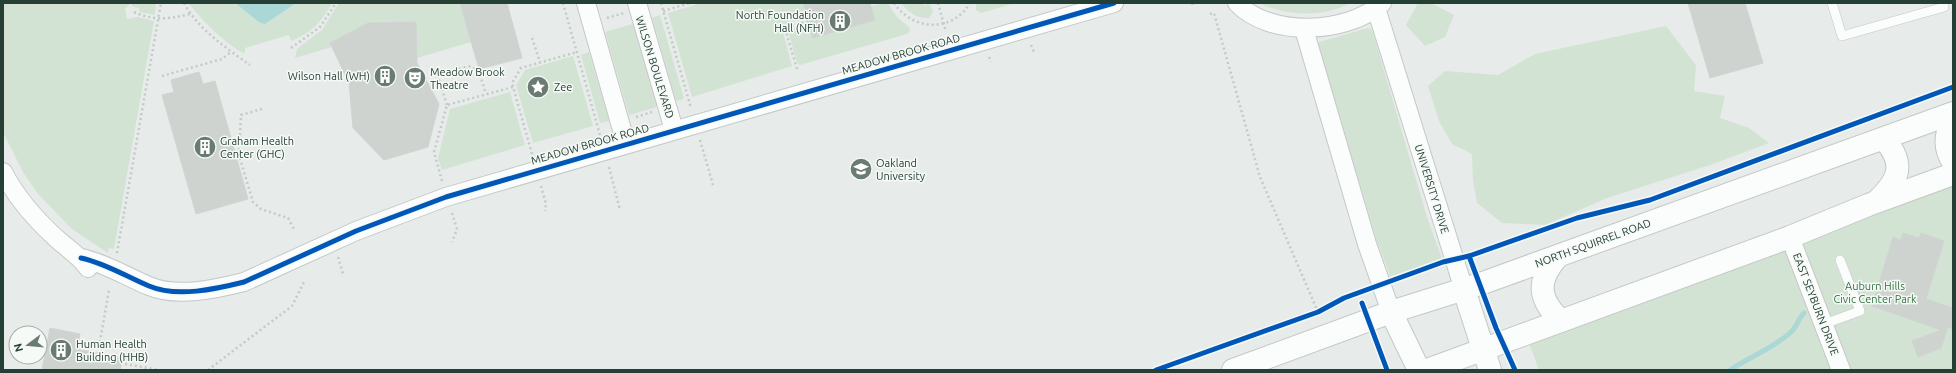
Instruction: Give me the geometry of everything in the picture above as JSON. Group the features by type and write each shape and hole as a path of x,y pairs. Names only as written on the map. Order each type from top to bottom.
{"main road":[{"name":"NORTH SQUIRREL ROAD","path":"1233,370 1391,312 1464,290 1953,113"},
{"path":"1953,120 1946,138 1946,148 1953,162"},
{"path":"1877,202 1890,189 1898,170 1895,153 1884,139"},
{"path":"1426,370 1790,237 1877,202 1953,174"},
{"path":"1558,256 1544,275 1542,285 1547,305 1561,321"},
{"name":"UNIVERSITY DRIVE","path":"1464,290 1490,370"},
{"path":"1391,312 1419,370"}],"street":[{"path":"586,3 626,144"},
{"name":"MEADOW BROOK ROAD","path":"3,172 36,218 81,258 95,260 150,286 194,291 215,289 244,282 351,233 420,205 536,169 1114,3"},
{"path":"1237,3 1259,19 1280,25 1304,29 1343,23 1379,5"},
{"name":"UNIVERSITY DRIVE","path":"1379,5 1464,290"},
{"name":"WILSON BOULEVARD","path":"632,7 674,130"},
{"path":"1304,29 1367,244 1391,312"},
{"name":"EAST SEYBURN DRIVE","path":"1790,237 1841,370"}],"lane":[{"path":"1832,3 1842,36 1947,5"},
{"path":"1824,324 1860,311 1840,260"}],"path":[{"path":"116,255 161,3"},
{"path":"184,3 190,14 231,52 250,65"},
{"path":"291,48 320,27 336,3"},
{"path":"563,3 598,128"},
{"path":"661,3 689,102"},
{"path":"663,11 690,3"},
{"path":"894,3 904,14 916,22 930,25 944,24 960,15 970,3"},
{"path":"938,3 946,32"},
{"path":"603,19 632,7"},
{"path":"134,12 159,19 190,14"},
{"path":"1210,14 1214,13 1260,177 1318,312"},
{"path":"797,69 785,28 808,21"},
{"path":"532,38 540,62"},
{"path":"162,76 222,59 231,52"},
{"path":"530,147 512,83 521,68 577,52"},
{"path":"439,174 434,152 447,105 437,74 471,66 480,75 486,94"},
{"path":"447,105 513,87"},
{"path":"262,108 241,115 239,155 253,202 261,209 288,218 295,231"},
{"path":"632,118 656,111"},
{"path":"698,134 713,185"},
{"path":"608,163 620,210"},
{"path":"539,180 546,204 545,211"},
{"path":"450,207 457,229 452,242"},
{"path":"337,252 343,274"},
{"path":"208,370 292,306 305,280"},
{"path":"99,347 110,290"},
{"path":"1311,314 1324,309"},
{"path":"125,364 159,370"}],"green space":[{"path":"3,3 131,3 125,9 127,19 138,17 154,21 114,249 109,248 108,253 72,229 38,194 23,172 3,132"},
{"path":"131,3 156,3 155,15 140,12 139,8 132,6"},
{"path":"188,3 235,3 260,23 269,21 296,3 332,3 320,21 298,38 291,41 289,35 245,48 245,52 243,53 213,30"},
{"path":"339,3 460,3 471,42 417,58 416,22 368,23 330,43 332,47 295,58 297,49 322,30"},
{"path":"702,3 803,3 807,18 781,25 792,66 692,97 668,13"},
{"path":"885,3 889,5 897,17 909,27 910,31 907,34 800,65 797,63 788,30 809,24 813,38 875,20 871,6"},
{"path":"901,3 920,3 926,6 927,3 930,5 933,12 929,18 917,16 910,12"},
{"path":"976,3 1015,3 981,13 976,10"},
{"path":"1258,3 1351,3 1328,11 1304,14 1281,11"},
{"path":"1418,3 1431,3 1454,15 1445,37 1425,46 1406,25"},
{"path":"660,15 684,99 676,101 652,18"},
{"path":"633,24 657,107 629,115 605,32"},
{"path":"1666,26 1696,65 1694,91 1725,96 1720,118 1749,128 1769,143 1710,165 1607,198 1545,225 1502,223 1477,203 1473,180 1472,154 1452,144 1439,121 1428,86 1445,71 1498,75 1535,54"},
{"path":"1368,28 1371,29 1373,33 1427,217 1442,259 1391,278 1377,241 1318,46 1319,42"},
{"path":"589,52 609,121 600,123 581,55"},
{"path":"573,56 593,126 533,143 516,85 525,70"},
{"path":"510,92 525,145 442,170 438,158 450,109"},
{"name":"Auburn Hills Civic Center Park","path":"1953,180 1953,370 1539,370 1529,343"}],"water":[{"path":"235,3 296,3 265,24 260,23"}],"building":[{"path":"460,3 507,3 522,58 479,69"},
{"name":"North Foundation Hall (NFH)","path":"803,3 870,3 875,20 813,38"},
{"path":"1688,3 1745,3 1763,63 1710,78"},
{"name":"Wilson Hall (WH)","path":"416,22 417,63 439,104 428,147 384,160 353,128 349,83 330,43 368,23"},
{"name":"Graham Health Center (GHC)","path":"199,72 203,84 215,81 248,199 196,214 162,95 174,92 171,80"},
{"path":"1903,233 1919,238 1921,233 1944,241 1926,299 1953,308 1953,329 1948,327 1941,348 1918,357 1912,341 1941,330 1872,306 1893,237 1901,240"},
{"name":"Human Health Building (HHB)","path":"50,328 80,334 77,349 123,358 120,370 42,370 43,365 48,365 48,338"}],"waterway":[{"path":"1730,370 1783,339 1792,331 1804,313"}],"cycle path":[{"path":"81,258 90,260 160,290 184,292 209,290 244,282 356,231 446,197 1114,3"},
{"path":"1156,370 1318,312 1344,298 1443,262 1469,256 1577,218 1650,200 1953,87"},
{"path":"1469,256 1496,328 1515,370"},
{"path":"1362,303 1387,370"}],"place":[{"name":"North Foundation Hall (NFH)","path":"840,21"},
{"name":"Wilson Hall (WH)","path":"385,76"},
{"name":"Meadow Brook Theatre","path":"415,78"},
{"name":"Zee","path":"538,87"},
{"name":"Graham Health Center (GHC)","path":"205,147"},
{"name":"Oakland University","path":"861,169"},
{"name":"Human Health Building (HHB)","path":"61,350"}]}
